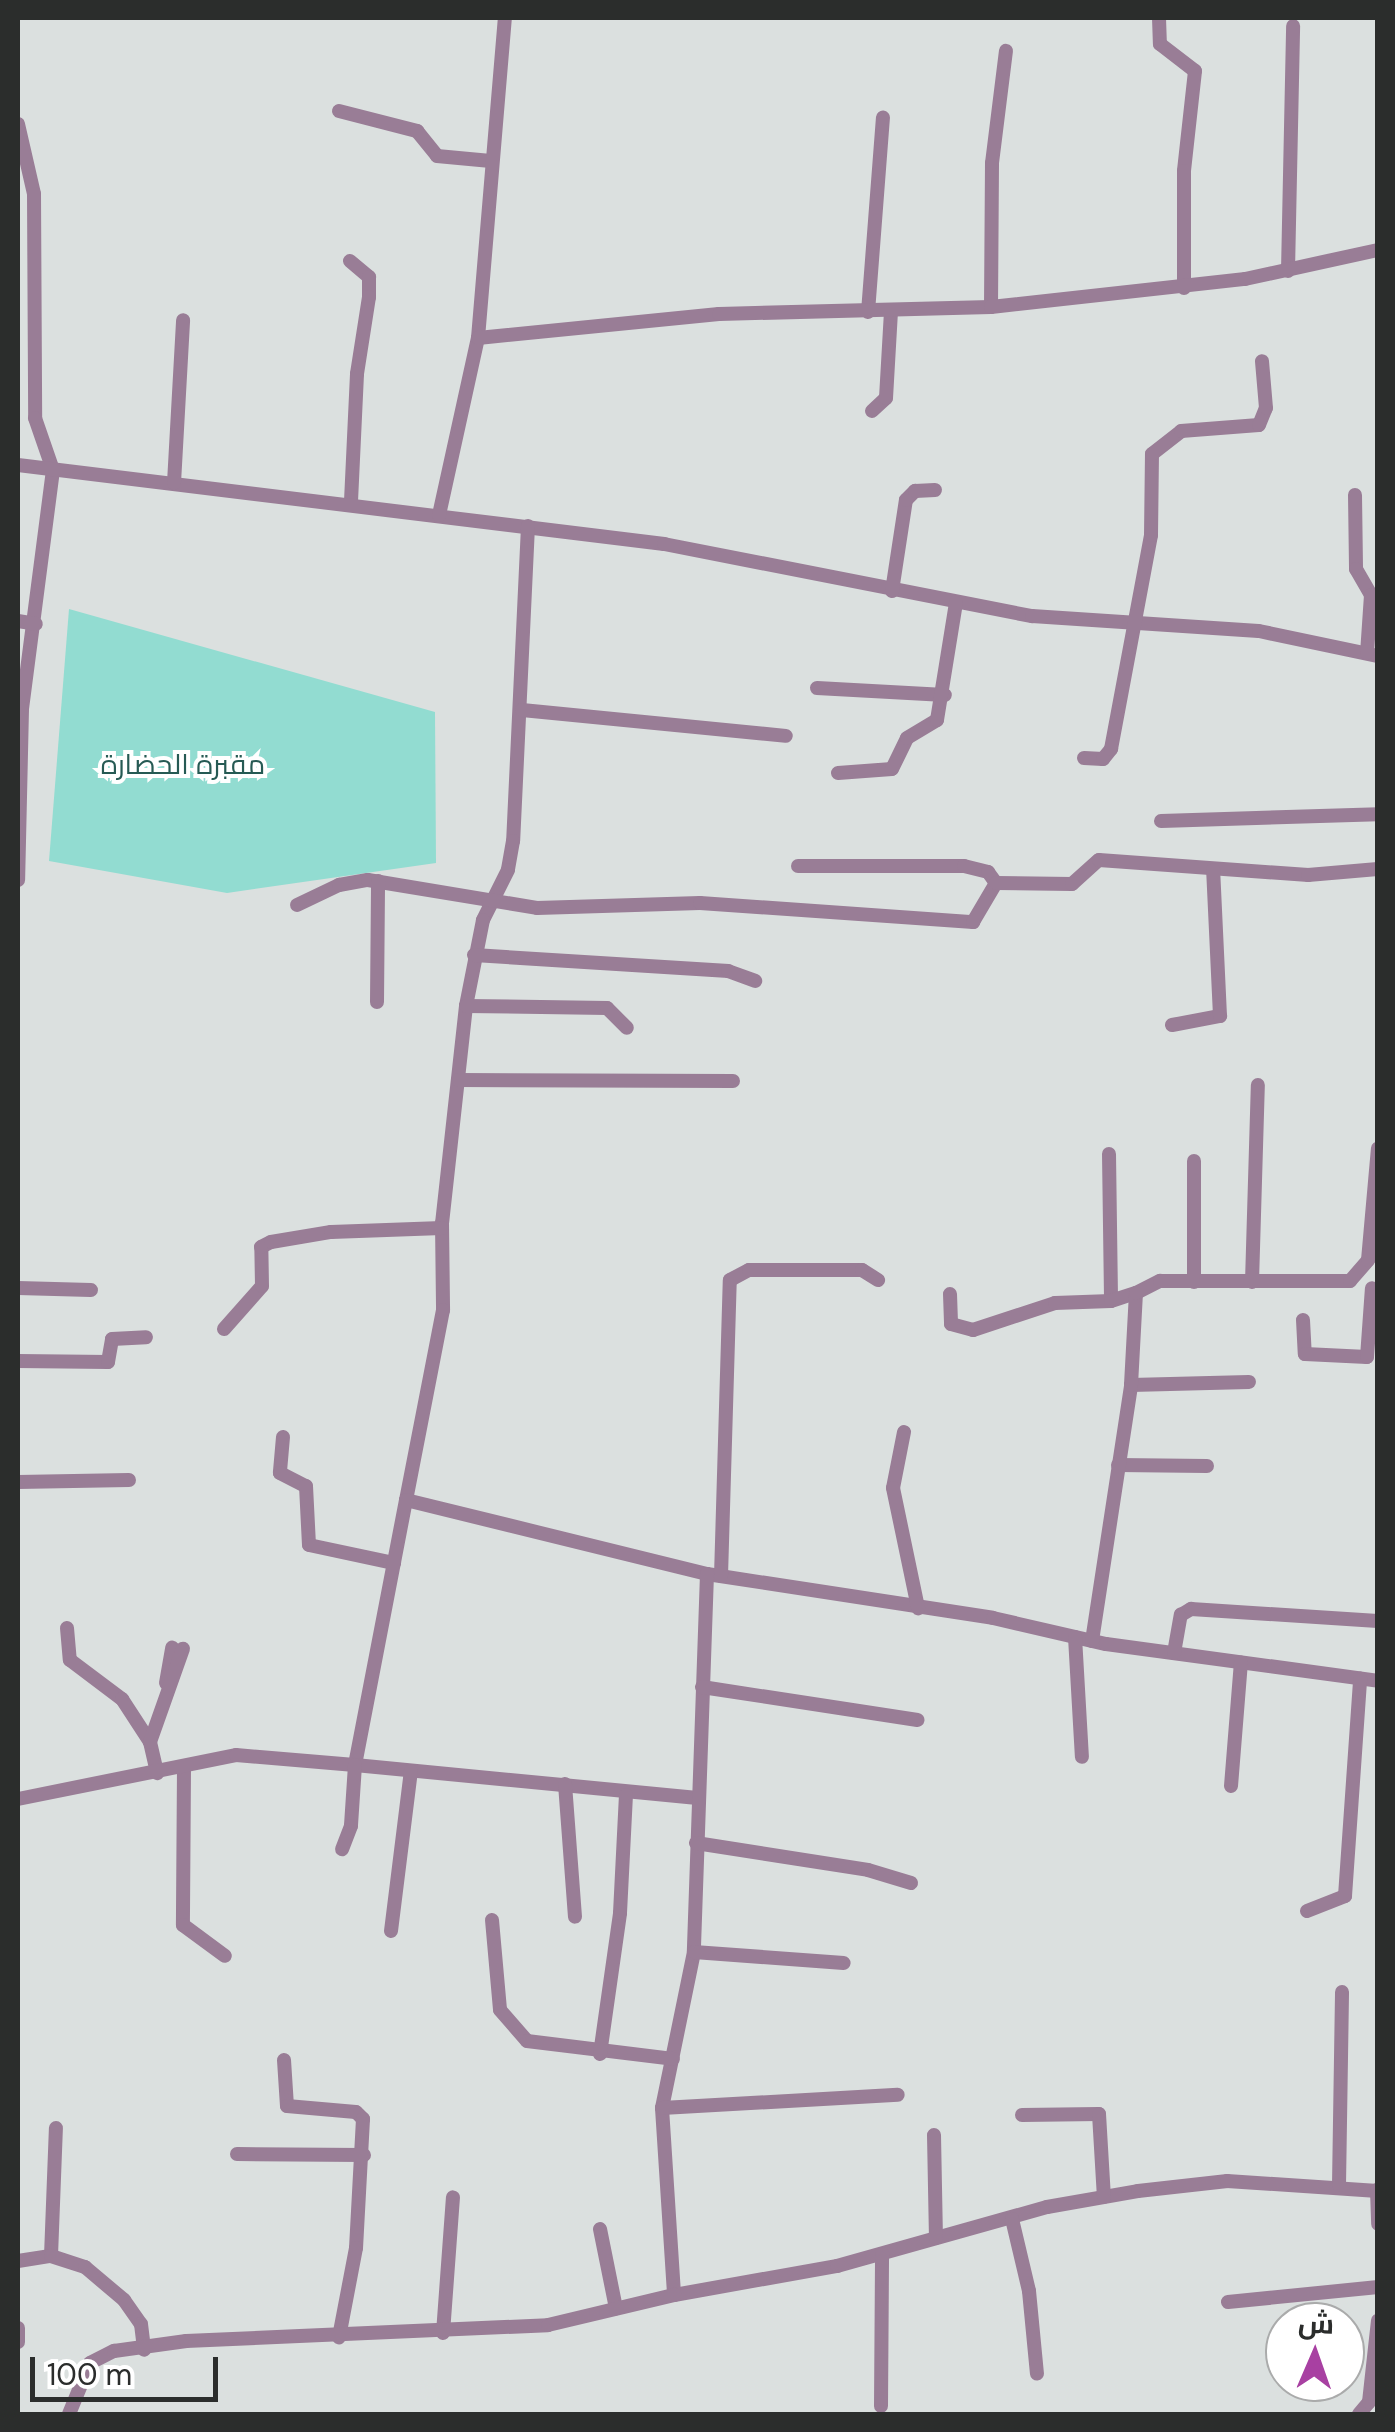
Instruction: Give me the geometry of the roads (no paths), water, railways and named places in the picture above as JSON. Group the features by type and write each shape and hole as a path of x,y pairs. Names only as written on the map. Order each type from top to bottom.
{"street":[{"path":"439,515 478,338 505,18"},
{"path":"1159,18 1160,44 1195,71 1184,171 1184,288"},
{"path":"1288,271 1293,26"},
{"path":"991,307 992,180 1006,51"},
{"path":"339,111 417,131 437,156 491,161"},
{"path":"868,312 883,118"},
{"path":"18,124 34,194 34,418 53,470 22,709 18,880"},
{"path":"478,338 718,314 991,307 1184,288 1288,271 1378,250"},
{"path":"350,262 369,277 357,374 351,502"},
{"path":"872,411 886,398 892,312"},
{"path":"174,483 183,320"},
{"path":"1084,758 1110,753 1151,535 1154,450 1181,431 1258,425 1266,408 1262,361"},
{"path":"18,465 351,502 664,544 956,603 1134,626 1259,631 1372,655 1371,595 1356,569 1355,495"},
{"path":"892,591 906,500 915,492 935,490"},
{"path":"342,1849 351,1826 355,1765 443,1310 442,1228 474,955 490,904 511,858 522,710 528,526"},
{"path":"838,773 892,769 907,738 938,720 945,695 956,603"},
{"path":"18,621 36,624"},
{"path":"818,688 945,695"},
{"path":"522,710 786,736"},
{"path":"1161,821 1378,814"},
{"path":"996,883 1072,884 1099,860 1308,875 1378,870"},
{"path":"798,866 964,866 988,872 996,883"},
{"path":"1172,1026 1220,1016 1213,870"},
{"path":"377,1002 378,881"},
{"path":"297,905 339,885 378,881 467,892 490,904 565,910 700,903 973,922 996,883"},
{"path":"474,955 728,971 755,980"},
{"path":"466,1006 607,1008 627,1028"},
{"path":"458,1080 732,1081"},
{"path":"1252,1282 1258,1085"},
{"path":"1338,1286 1368,1260 1378,1148"},
{"path":"1109,1154 1111,1302"},
{"path":"1194,1161 1194,1282"},
{"path":"224,1329 262,1286 262,1247 271,1242 331,1232 442,1228"},
{"path":"674,2295 662,2108 694,1952 702,1687 714,1575 730,1280 750,1270 862,1270 878,1280"},
{"path":"950,1294 949,1320 965,1330 991,1328 1054,1304 1111,1302 1152,1282 1375,1288 1367,1358 1304,1354 1303,1320"},
{"path":"18,1288 91,1290"},
{"path":"1092,1641 1131,1384 1136,1292"},
{"path":"18,1362 108,1362 112,1339 146,1337"},
{"path":"1131,1384 1249,1382"},
{"path":"904,1432 893,1488 918,1608"},
{"path":"283,1437 280,1473 306,1486 309,1545 394,1563"},
{"path":"1118,1466 1207,1466"},
{"path":"18,1482 129,1480"},
{"path":"406,1500 714,1575 1092,1641 1378,1681"},
{"path":"1174,1654 1181,1614 1192,1609 1378,1621"},
{"path":"67,1628 70,1660 112,1687 150,1742 157,1772"},
{"path":"1074,1637 1082,1757"},
{"path":"150,1742 178,1649"},
{"path":"1231,1786 1240,1662"},
{"path":"1307,1912 1340,1904 1346,1896 1360,1679"},
{"path":"702,1687 917,1720"},
{"path":"18,1799 236,1755 565,1784 626,1795 698,1798"},
{"path":"184,1768 182,1925 225,1956"},
{"path":"391,1930 411,1771"},
{"path":"565,1784 576,1916"},
{"path":"600,2054 618,1926 626,1795"},
{"path":"696,1843 868,1870 911,1883"},
{"path":"492,1920 500,2010 511,2029 527,2042 600,2054 674,2059"},
{"path":"694,1952 844,1964"},
{"path":"1340,2185 1342,1992"},
{"path":"284,2060 284,2103 362,2115 364,2155 356,2248 340,2337"},
{"path":"662,2108 898,2095"},
{"path":"1022,2115 1099,2114 1104,2197"},
{"path":"51,2256 56,2128"},
{"path":"934,2135 936,2238"},
{"path":"238,2154 364,2155"},
{"path":"69,2414 90,2362 114,2351 144,2350 186,2341 548,2326 674,2295 882,2254 1104,2197 1227,2181 1340,2185 1377,2190 1378,2224"},
{"path":"444,2333 454,2196"},
{"path":"1012,2219 1029,2291 1037,2374"},
{"path":"600,2229 616,2308"},
{"path":"881,2406 882,2254"},
{"path":"18,2261 51,2256 108,2284 142,2324 144,2350"},
{"path":"1228,2302 1378,2287"},
{"path":"1359,2414 1369,2402 1378,2320"},
{"path":"18,2328 18,2342"}],"park label":[{"name":"مقبرة الحضارة","path":"183,765"}]}
